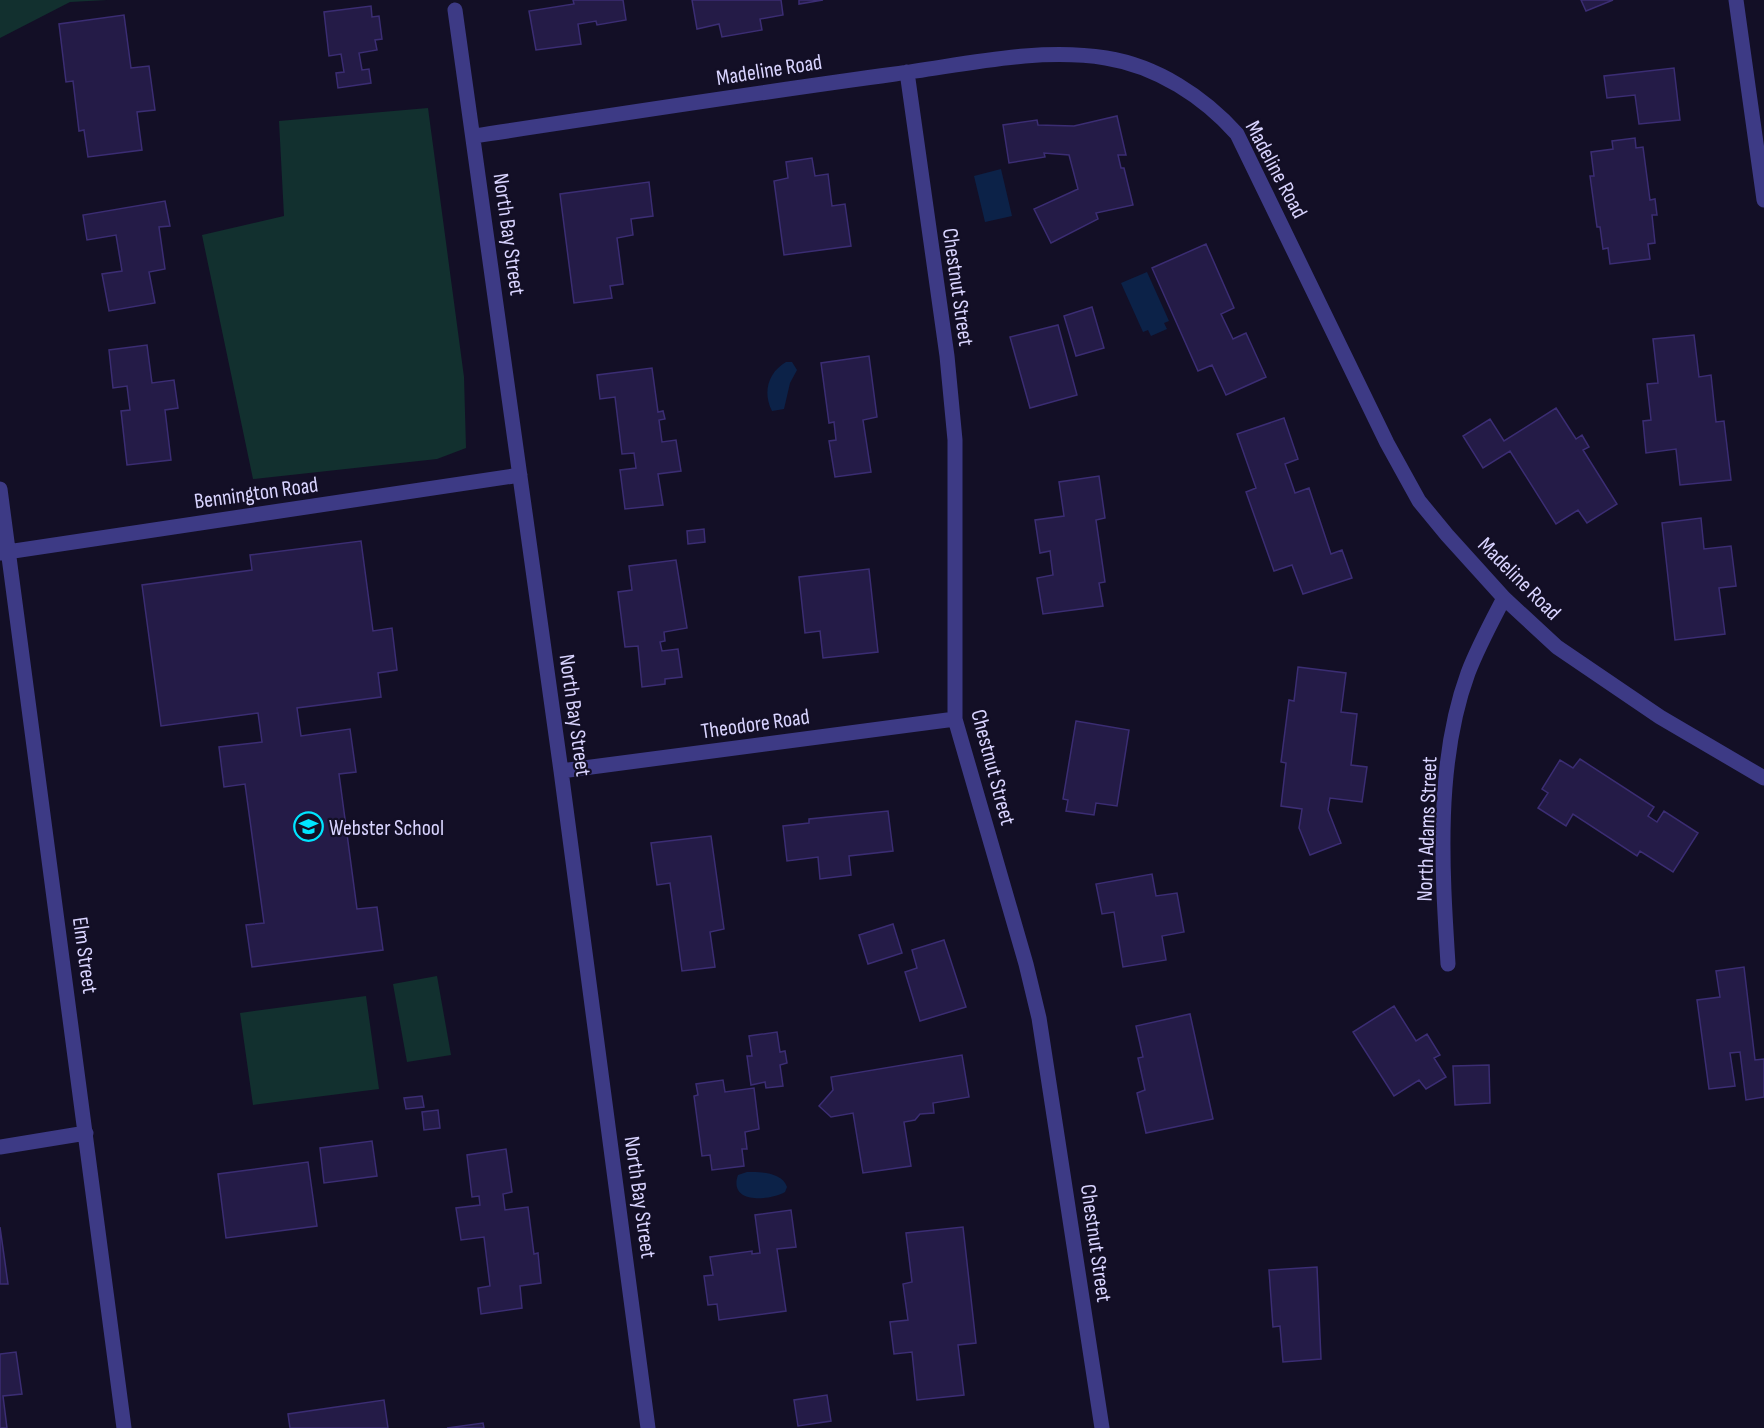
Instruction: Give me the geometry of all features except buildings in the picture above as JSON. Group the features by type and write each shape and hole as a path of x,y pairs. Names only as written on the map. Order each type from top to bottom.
{"street":[{"path":"1736,0 1764,200"},
{"name":"North Bay Street","path":"455,10 561,771 648,1428"},
{"name":"Madeline Road","path":"474,136 907,72 1051,54 1109,58 1140,68 1185,88 1215,110 1237,134 1257,171 1387,443 1419,501 1504,598 1557,647 1659,717 1764,778"},
{"name":"Chestnut Street","path":"907,72 946,356 955,440 955,719 1026,963 1039,1018 1102,1428"},
{"name":"Bennington Road","path":"4,552 519,476"},
{"name":"Elm Street","path":"0,489 4,552 86,1133 124,1428"},
{"name":"North Adams Street","path":"1449,963 1442,869 1446,788 1458,712 1468,674 1482,638 1504,598"},
{"name":"Theodore Road","path":"561,771 955,719"},
{"path":"0,1147 86,1133"}],"green space":[{"path":"0,0 107,0 70,2 0,38"},
{"path":"428,108 464,377 466,448 437,459 253,479 202,235 284,216 279,121"},
{"path":"437,976 451,1055 407,1062 393,984"},
{"path":"366,996 379,1089 253,1105 240,1013"}],"water":[{"path":"1001,169 1012,216 985,222 974,176"},
{"path":"1147,272 1169,321 1164,323 1167,329 1151,336 1148,330 1143,332 1121,283"},
{"path":"786,362 792,362 797,370 790,383 784,409 772,411 768,396 769,383 775,371"},
{"path":"747,1172 764,1173 780,1178 787,1187 785,1192 760,1198 744,1195 736,1184 738,1175"}],"place":[{"name":"Webster School","path":"308,827"}]}
